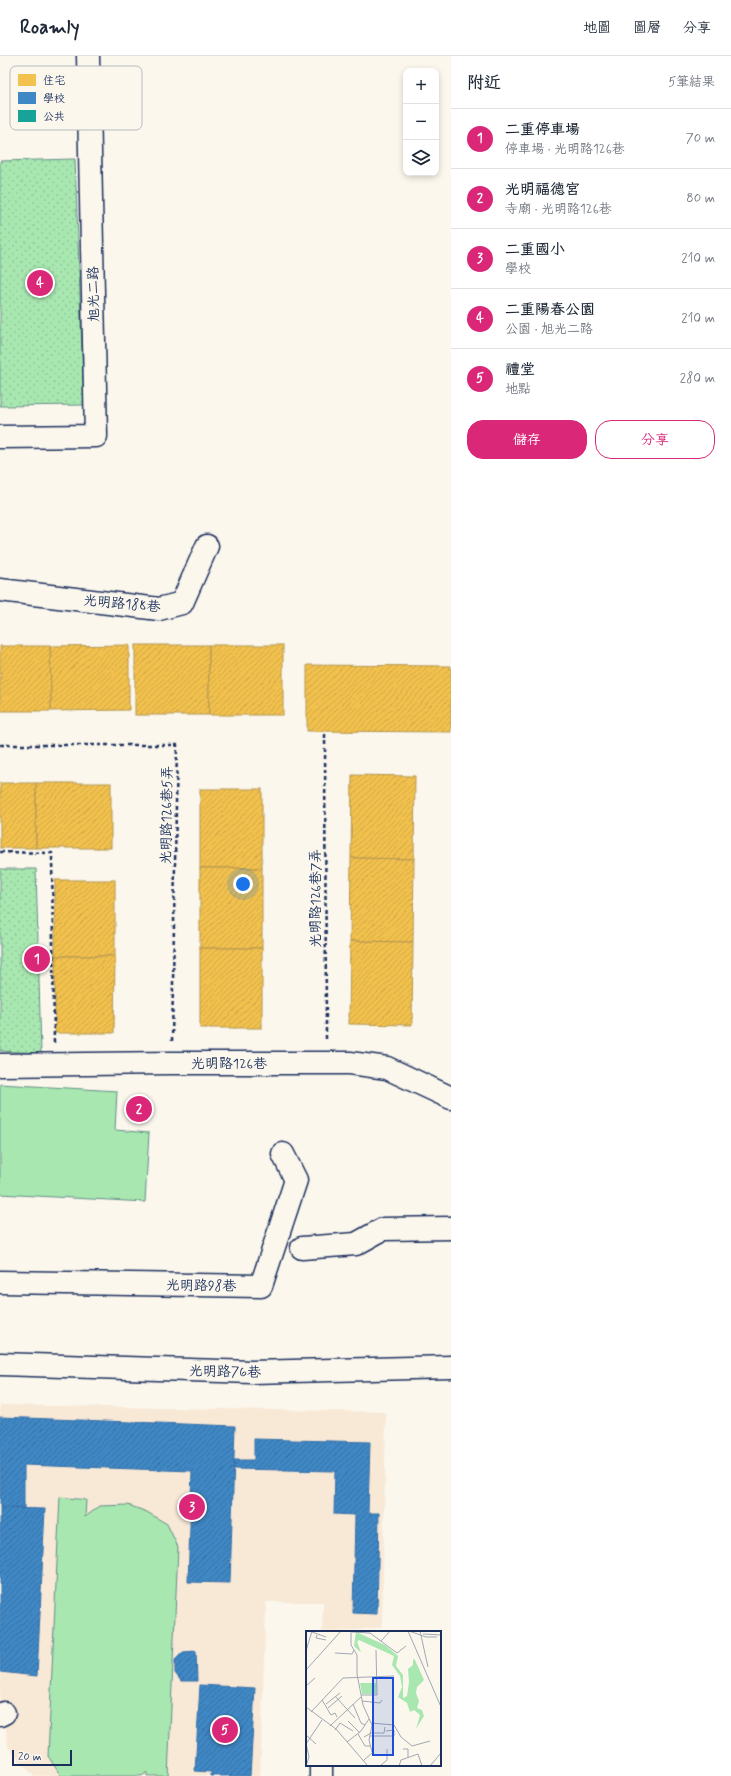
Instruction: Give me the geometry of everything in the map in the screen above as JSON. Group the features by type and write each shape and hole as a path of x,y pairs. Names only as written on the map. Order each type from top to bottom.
{"street":[{"name":"旭光二路","path":"88,56 88,66"},
{"name":"旭光二路","path":"0,437 96,436 90,130"},
{"name":"光明路188巷","path":"0,590 159,609 182,603 207,546"},
{"name":"光明路126巷","path":"0,1065 350,1063 387,1068 437,1090 451,1098"},
{"name":"光明路98巷","path":"0,1282 261,1286 296,1180 283,1154"},
{"path":"302,1248 356,1244 383,1229 451,1228"},
{"name":"光明路76巷","path":"0,1364 252,1372 451,1366"}],"path":[{"name":"光明路126巷7弄","path":"325,734 326,1063"},
{"name":"光明路126巷5弄","path":"0,745 177,745 172,1063"},
{"path":"0,852 52,853 54,1065"}],"shaded area":[{"path":"0,1405 386,1412 382,1627 348,1631 322,1631 323,1602 266,1602 260,1776 34,1776 8,1747 4,1713 0,1701"}],"green space":[{"path":"75,159 84,405 0,406 0,161"},
{"path":"0,869 36,869 41,1053 0,1051"},
{"path":"0,1084 117,1091 115,1130 149,1133 145,1202 0,1194"},
{"path":"60,1497 86,1500 85,1517 100,1506 128,1505 147,1512 167,1524 178,1547 168,1776 147,1776 147,1772 142,1776 61,1776 48,1756"}],"building: 住宅":[{"path":"129,645 129,710 51,711 50,646"},
{"path":"135,645 209,645 209,715 135,715"},
{"path":"209,645 283,645 283,715 209,715"},
{"path":"0,646 50,646 51,711 0,711"},
{"path":"307,665 451,666 451,732 307,731"},
{"path":"352,775 415,776 414,859 351,858"},
{"path":"0,783 36,783 36,848 0,848"},
{"path":"36,783 111,783 111,848 36,848"},
{"path":"200,789 262,789 262,868 200,868"},
{"path":"351,858 414,859 413,942 350,941"},
{"path":"200,868 262,868 262,948 200,948"},
{"path":"55,880 115,880 115,956 55,956"},
{"path":"350,941 413,942 412,1025 349,1024"},
{"path":"200,948 262,948 262,1028 200,1028"},
{"path":"55,956 115,956 114,1033 55,1033"}],"building: 學校":[{"path":"0,1417 235,1426 230,1583 188,1582 192,1471 24,1465 24,1508 0,1508"},
{"path":"254,1439 370,1442 368,1513 379,1513 377,1614 353,1613 355,1515 334,1514 335,1471 234,1469 234,1460 254,1460"},
{"path":"0,1508 45,1509 37,1676 0,1672"},
{"path":"196,1651 197,1681 181,1681 175,1673 175,1660 183,1652"},
{"path":"200,1685 255,1688 250,1776 211,1776 211,1772 195,1771"}],"building: 公共":[{"path":"133,1098 145,1099 145,1120 132,1120"}],"place":[{"name":"二重陽春公園","path":"40,283"},
{"name":"二重停車場","path":"37,959"},
{"name":"光明福德宮","path":"139,1109"},
{"name":"二重國小","path":"192,1507"},
{"name":"禮堂","path":"225,1730"}]}
